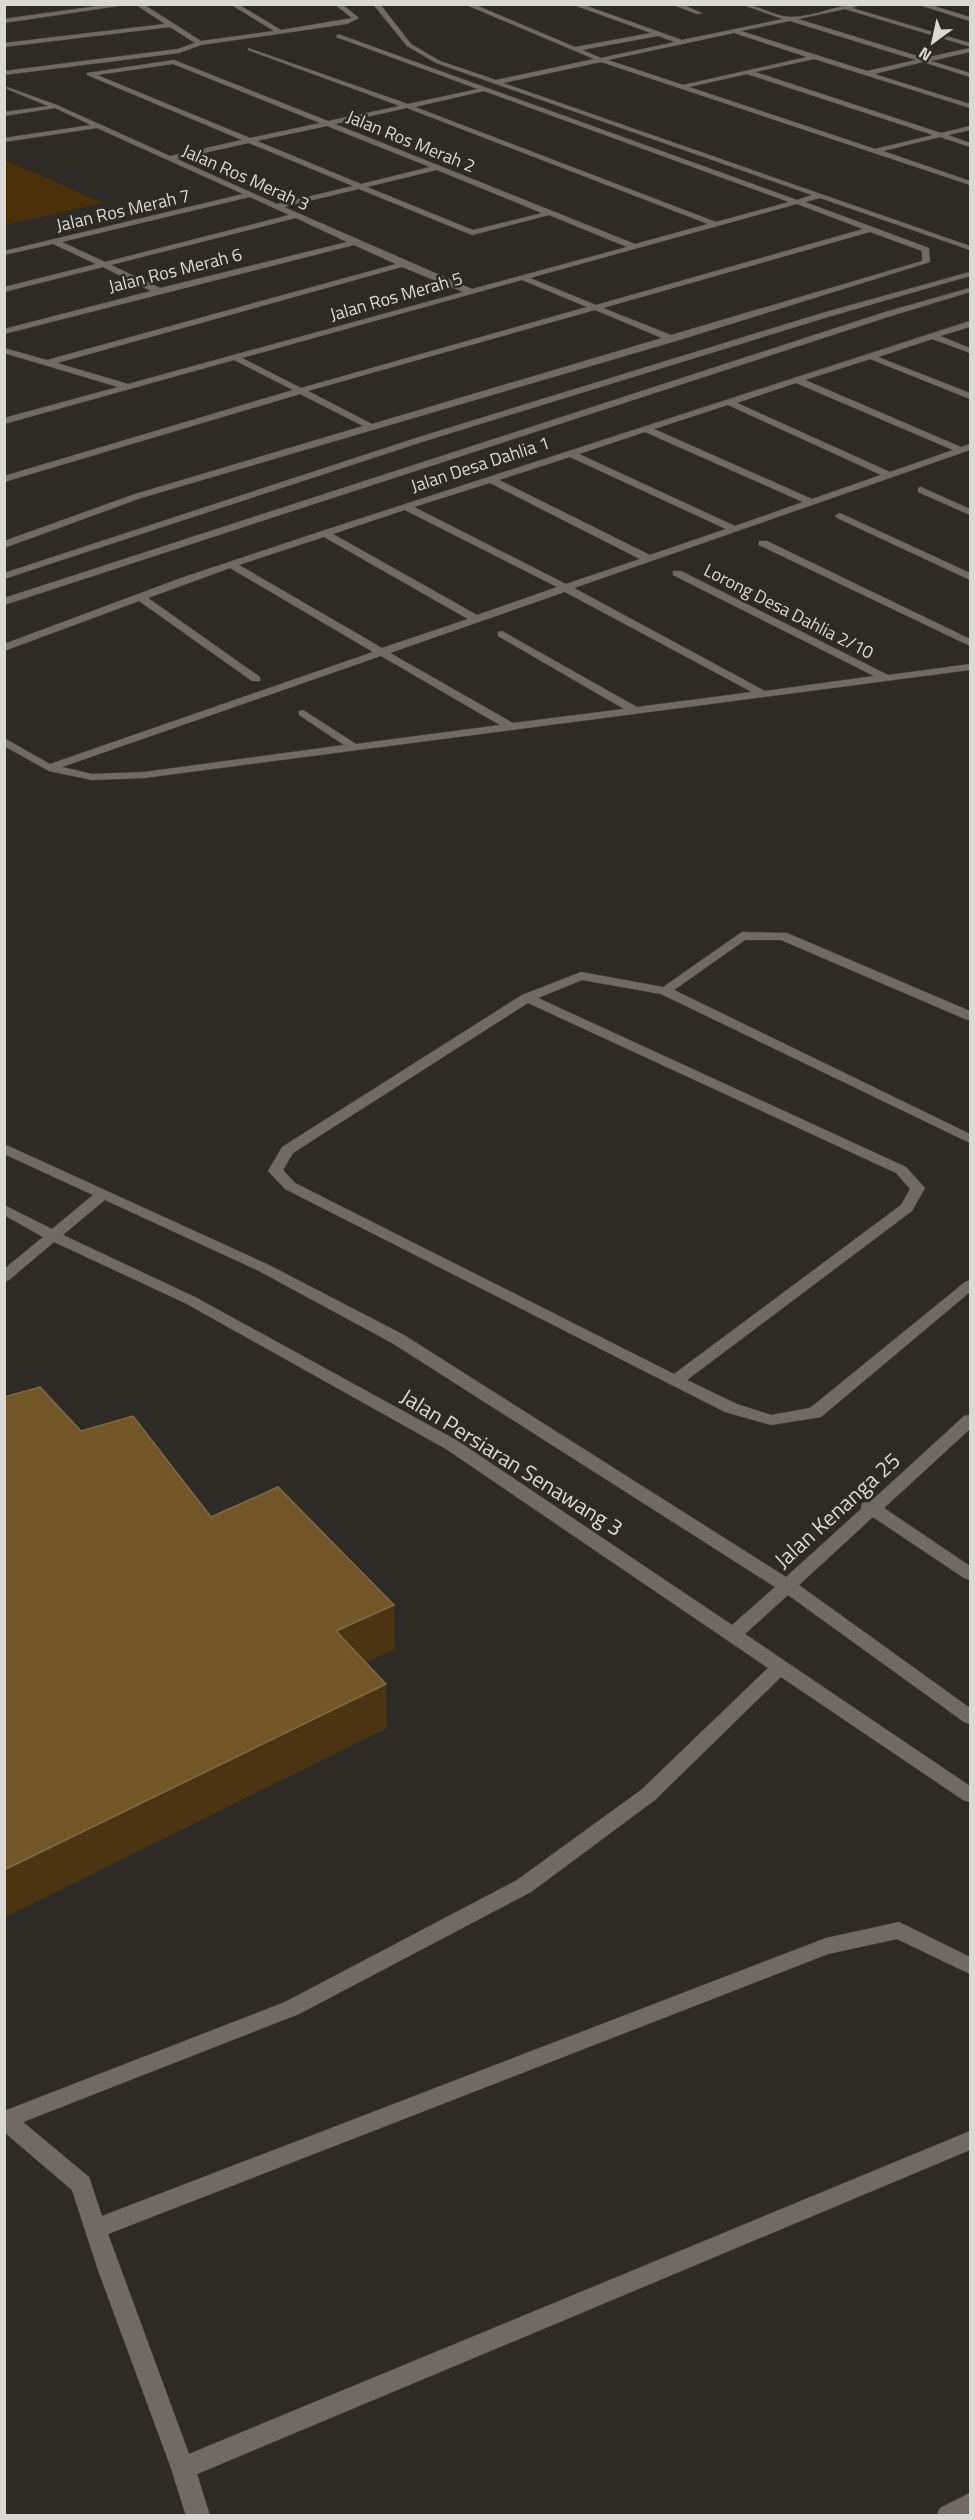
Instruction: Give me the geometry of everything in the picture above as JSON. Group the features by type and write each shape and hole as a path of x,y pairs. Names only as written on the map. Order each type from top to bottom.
{"street":[{"path":"4,21 129,4"},
{"path":"138,4 200,44"},
{"path":"233,4 279,31"},
{"path":"4,73 179,51 200,44 347,22 356,18 337,4"},
{"path":"376,4 409,45 421,54 500,84 970,248"},
{"path":"467,4 599,59 970,183"},
{"path":"574,4 681,41"},
{"path":"674,4 699,13"},
{"path":"743,4 788,20 970,75"},
{"path":"169,158 482,90 599,59 861,4"},
{"path":"919,4 970,19"},
{"path":"846,8 970,45"},
{"path":"4,45 170,25"},
{"path":"734,32 970,106"},
{"path":"573,49 660,34"},
{"path":"4,545 138,496 926,262 926,250 338,36"},
{"path":"250,49 407,106 717,225"},
{"path":"867,74 970,50"},
{"path":"684,86 814,57"},
{"name":"Jalan Ros Merah 2","path":"249,141 89,74 174,62 637,248"},
{"path":"748,72 970,145"},
{"name":"Jalan Ros Merah 3","path":"9,88 55,106 355,243 471,292"},
{"path":"4,114 55,106"},
{"path":"4,140 96,126"},
{"path":"876,151 970,128"},
{"path":"249,141 472,233 550,213"},
{"path":"275,207 437,168"},
{"name":"Jalan Ros Merah 7","path":"4,253 249,195"},
{"name":"Jalan Ros Merah 5","path":"4,421 637,248 818,196"},
{"path":"4,290 295,216"},
{"path":"4,479 300,391 870,230"},
{"path":"928,233 970,238"},
{"path":"928,233 970,257"},
{"path":"54,241 159,291"},
{"name":"Jalan Ros Merah 6","path":"4,332 355,243"},
{"path":"47,363 404,264"},
{"path":"950,280 970,266"},
{"path":"4,576 422,440 825,315 970,274"},
{"path":"523,278 673,339"},
{"path":"4,602 877,318 970,290"},
{"name":"Jalan Desa Dahlia 1","path":"4,648 140,597 325,533 970,324"},
{"path":"931,336 970,351"},
{"path":"4,350 128,387"},
{"path":"869,356 970,396"},
{"path":"236,358 373,428"},
{"path":"796,380 966,448"},
{"path":"728,402 889,475"},
{"path":"4,411 21,416"},
{"path":"645,429 812,502"},
{"path":"49,768 966,448"},
{"path":"570,453 734,529"},
{"path":"490,479 649,559"},
{"path":"921,490 970,512"},
{"path":"406,507 566,588 763,694"},
{"path":"840,516 970,577"},
{"path":"325,533 476,619"},
{"path":"763,543 970,643"},
{"path":"231,565 511,727"},
{"name":"Lorong Desa Dahlia 2/10","path":"677,573 886,678"},
{"path":"140,597 256,680"},
{"path":"502,634 636,711"},
{"path":"4,741 49,768 92,777 144,775 970,667"},
{"path":"303,713 355,747"},
{"path":"665,992 742,936 783,936 970,1016"},
{"path":"970,1139 665,992 581,976 527,998 287,1150 275,1171 290,1186 675,1381 730,1408 771,1420 815,1413 970,1285"},
{"path":"527,998 901,1170 918,1188 908,1208 675,1381"},
{"name":"Jalan Persiaran Senawang 3","path":"4,1148 264,1268 398,1339 787,1586 970,1717"},
{"path":"4,1277 104,1193"},
{"name":"Jalan Persiaran Senawang 3","path":"4,1209 53,1236 190,1300 452,1445 735,1634 970,1795"},
{"name":"Jalan Kenanga 25","path":"735,1634 870,1508 970,1420"},
{"path":"870,1508 970,1574"},
{"path":"198,2516 183,2468 95,2229 81,2184 5,2119 292,2008 525,1886 648,1795 781,1666"},
{"path":"95,2229 826,1946 898,1930 970,1966"},
{"path":"183,2468 970,2140"},
{"path":"948,2516 970,2505"}],"shaded area":[{"path":"5,160 103,203 5,225"}],"building":[{"path":"40,1387 81,1431 133,1416 211,1517 278,1487 394,1605 336,1631 386,1684 4,1870 4,1397"}]}
